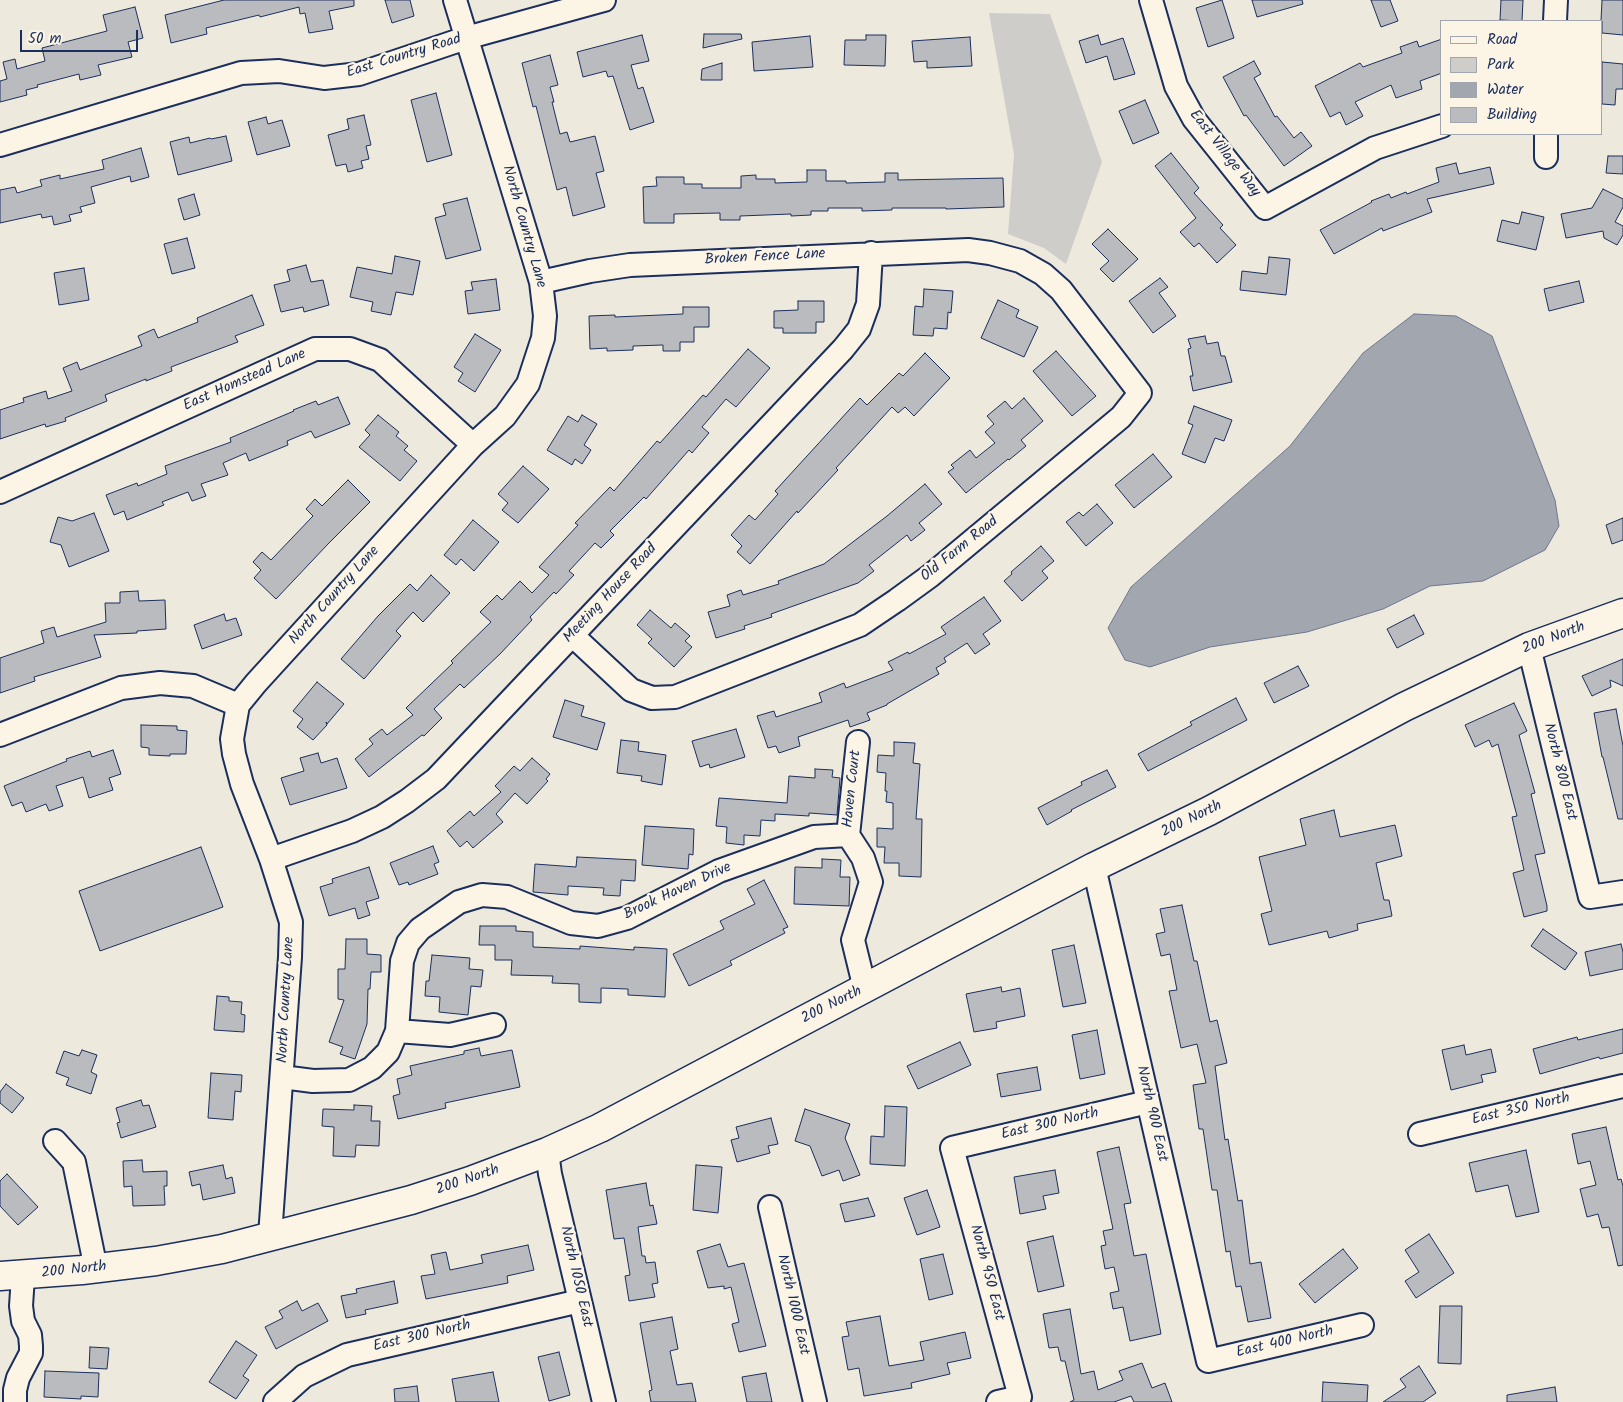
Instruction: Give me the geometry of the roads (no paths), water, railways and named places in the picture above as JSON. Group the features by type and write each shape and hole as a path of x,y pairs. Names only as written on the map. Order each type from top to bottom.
{"main road":[{"name":"200 North","path":"12,1276 96,1268 198,1254 420,1197 547,1152 600,1128 657,1096 865,989 1094,867 1209,812 1404,707 1529,647 1623,613"}],"street":[{"name":"North Country Lane","path":"270,1236 290,957 290,922 271,859 242,784 234,754 232,739 238,705 262,676 473,444 504,416 528,384 543,338 545,316 541,282 455,0"},
{"name":"East Country Road","path":"0,145 241,73 279,70 324,78 359,74 466,38 604,0"},
{"name":"East Village Way","path":"1151,0 1176,86 1194,119 1265,208 1375,148 1440,127"},
{"path":"1555,20 1556,0"},
{"path":"1546,135 1546,156"},
{"name":"Broken Fence Lane","path":"541,282 630,265 871,253 968,250 990,253"},
{"name":"Meeting House Road","path":"271,859 352,831 382,817 407,801 436,778 859,329 868,304 871,253"},
{"name":"Old Farm Road","path":"572,635 631,690 652,698 675,697 860,625 930,576 1121,417 1140,393 1079,312 1043,274 1020,262 990,253"},
{"name":"East Homstead Lane","path":"0,492 315,350 350,349 380,360 473,444"},
{"name":"North 800 East","path":"1529,647 1590,897 1623,892"},
{"path":"0,735 121,688 160,683 193,686 238,705"},
{"name":"Haven Court","path":"848,835 858,742"},
{"path":"848,835 863,858 870,882 853,940 865,989"},
{"name":"Brook Haven Drive","path":"282,1077 313,1081 349,1080 372,1068 388,1052 397,1032 402,961 408,944 420,929 459,902 482,895 507,897 571,923 598,926 626,918 719,871 814,837 848,835"},
{"name":"North 900 East","path":"1094,867 1208,1361"},
{"path":"397,1032 450,1035 494,1025"},
{"name":"East 350 North","path":"1420,1134 1623,1086"},
{"name":"East 300 North","path":"952,1148 1148,1102"},
{"path":"55,1141 74,1162 96,1268"},
{"name":"North 950 East","path":"952,1148 1020,1397 998,1402"},
{"name":"North 1050 East","path":"547,1152 550,1174 604,1402"},
{"name":"North 1000 East","path":"770,1207 815,1402"},
{"path":"12,1276 21,1306 23,1321 30,1335 31,1346 31,1353 18,1378 15,1390 16,1402"},
{"name":"East 300 North","path":"276,1401 304,1376 347,1355 580,1301"},
{"name":"East 400 North","path":"1208,1361 1362,1326"}],"water":[{"path":"1414,314 1456,316 1492,336 1555,500 1559,526 1545,550 1483,581 1430,586 1383,609 1307,632 1210,647 1150,667 1125,660 1108,628 1131,587 1290,446 1363,353"}]}
